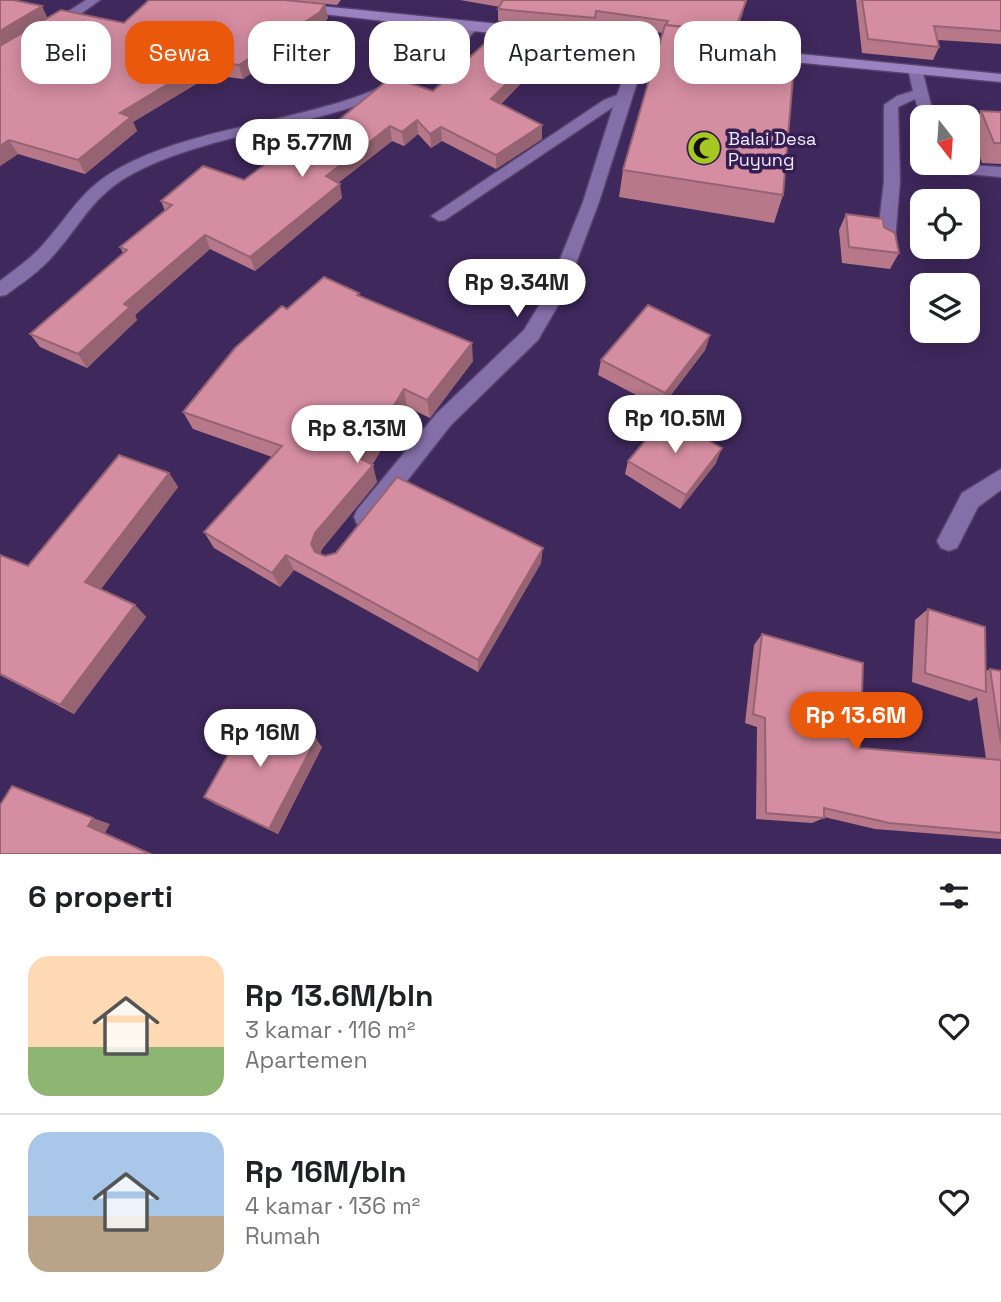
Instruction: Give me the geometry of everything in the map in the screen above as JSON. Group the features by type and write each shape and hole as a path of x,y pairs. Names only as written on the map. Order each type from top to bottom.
{"main road":[{"path":"287,7 484,28"},
{"path":"660,44 1001,78"}],"street":[{"path":"62,21 94,0"},
{"path":"0,290 42,256 95,191 119,175 144,162 199,142 344,105 374,93 422,71 455,48 472,27"},
{"path":"915,69 924,105"},
{"path":"356,528 444,419 531,335 555,295 573,253 627,84"},
{"path":"886,241 892,181 891,106 920,93"},
{"path":"439,216 622,97"},
{"path":"980,171 1001,172"},
{"path":"949,541 970,500 1001,478"}],"building":[{"path":"0,0 13,0 42,6 0,31"},
{"path":"149,0 284,0 325,4 320,12 306,21 248,21 248,59 239,65 234,64 234,21 126,21"},
{"path":"503,0 746,1 738,21 674,21 674,26 666,25 668,21 596,11 595,18 498,9"},
{"path":"862,0 1001,0 1001,31 934,26 939,47 868,39"},
{"path":"61,10 124,23 125,84 168,84 120,113 131,117 78,160 9,140 0,146 0,46 21,34 21,84 111,84 111,21 42,21"},
{"path":"665,25 674,26 674,84 792,84 783,195 623,170 648,84 660,84 660,42"},
{"path":"484,44 484,84 506,84 491,99 542,125 496,155 441,127 430,134 417,120 402,132 390,126 326,176 340,184 250,257 205,235 124,304 130,307 78,354 30,334 127,250 120,247 172,205 161,201 203,166 244,180 291,145 302,150 383,84 412,84 433,91 441,84 470,84 470,57"},
{"path":"981,111 1001,112 1001,143 994,143"},
{"path":"846,214 883,219 884,227 895,233 899,253 849,247"},
{"path":"324,277 359,293 357,295 472,343 427,400 404,389 361,459 373,465 315,533 311,544 315,552 325,556 336,553 397,477 543,548 478,660 286,555 272,573 204,532 282,446 183,412 235,348 282,306 287,309"},
{"path":"648,305 710,335 665,393 601,360"},
{"path":"666,416 722,448 686,495 628,461"},
{"path":"119,455 169,473 85,582 135,605 60,705 0,674 0,555 28,566"},
{"path":"928,609 985,627 986,692 925,673"},
{"path":"762,634 863,663 860,748 1001,760 1001,833 889,823 824,808 824,818 766,813 765,718 753,714"},
{"path":"990,669 1001,671 1001,743"},
{"path":"253,711 316,739 269,829 204,797"},
{"path":"12,786 93,818 88,826 150,854 0,854 0,805"}],"place":[{"name":"Balai Desa Puyung","path":"704,148"}]}
